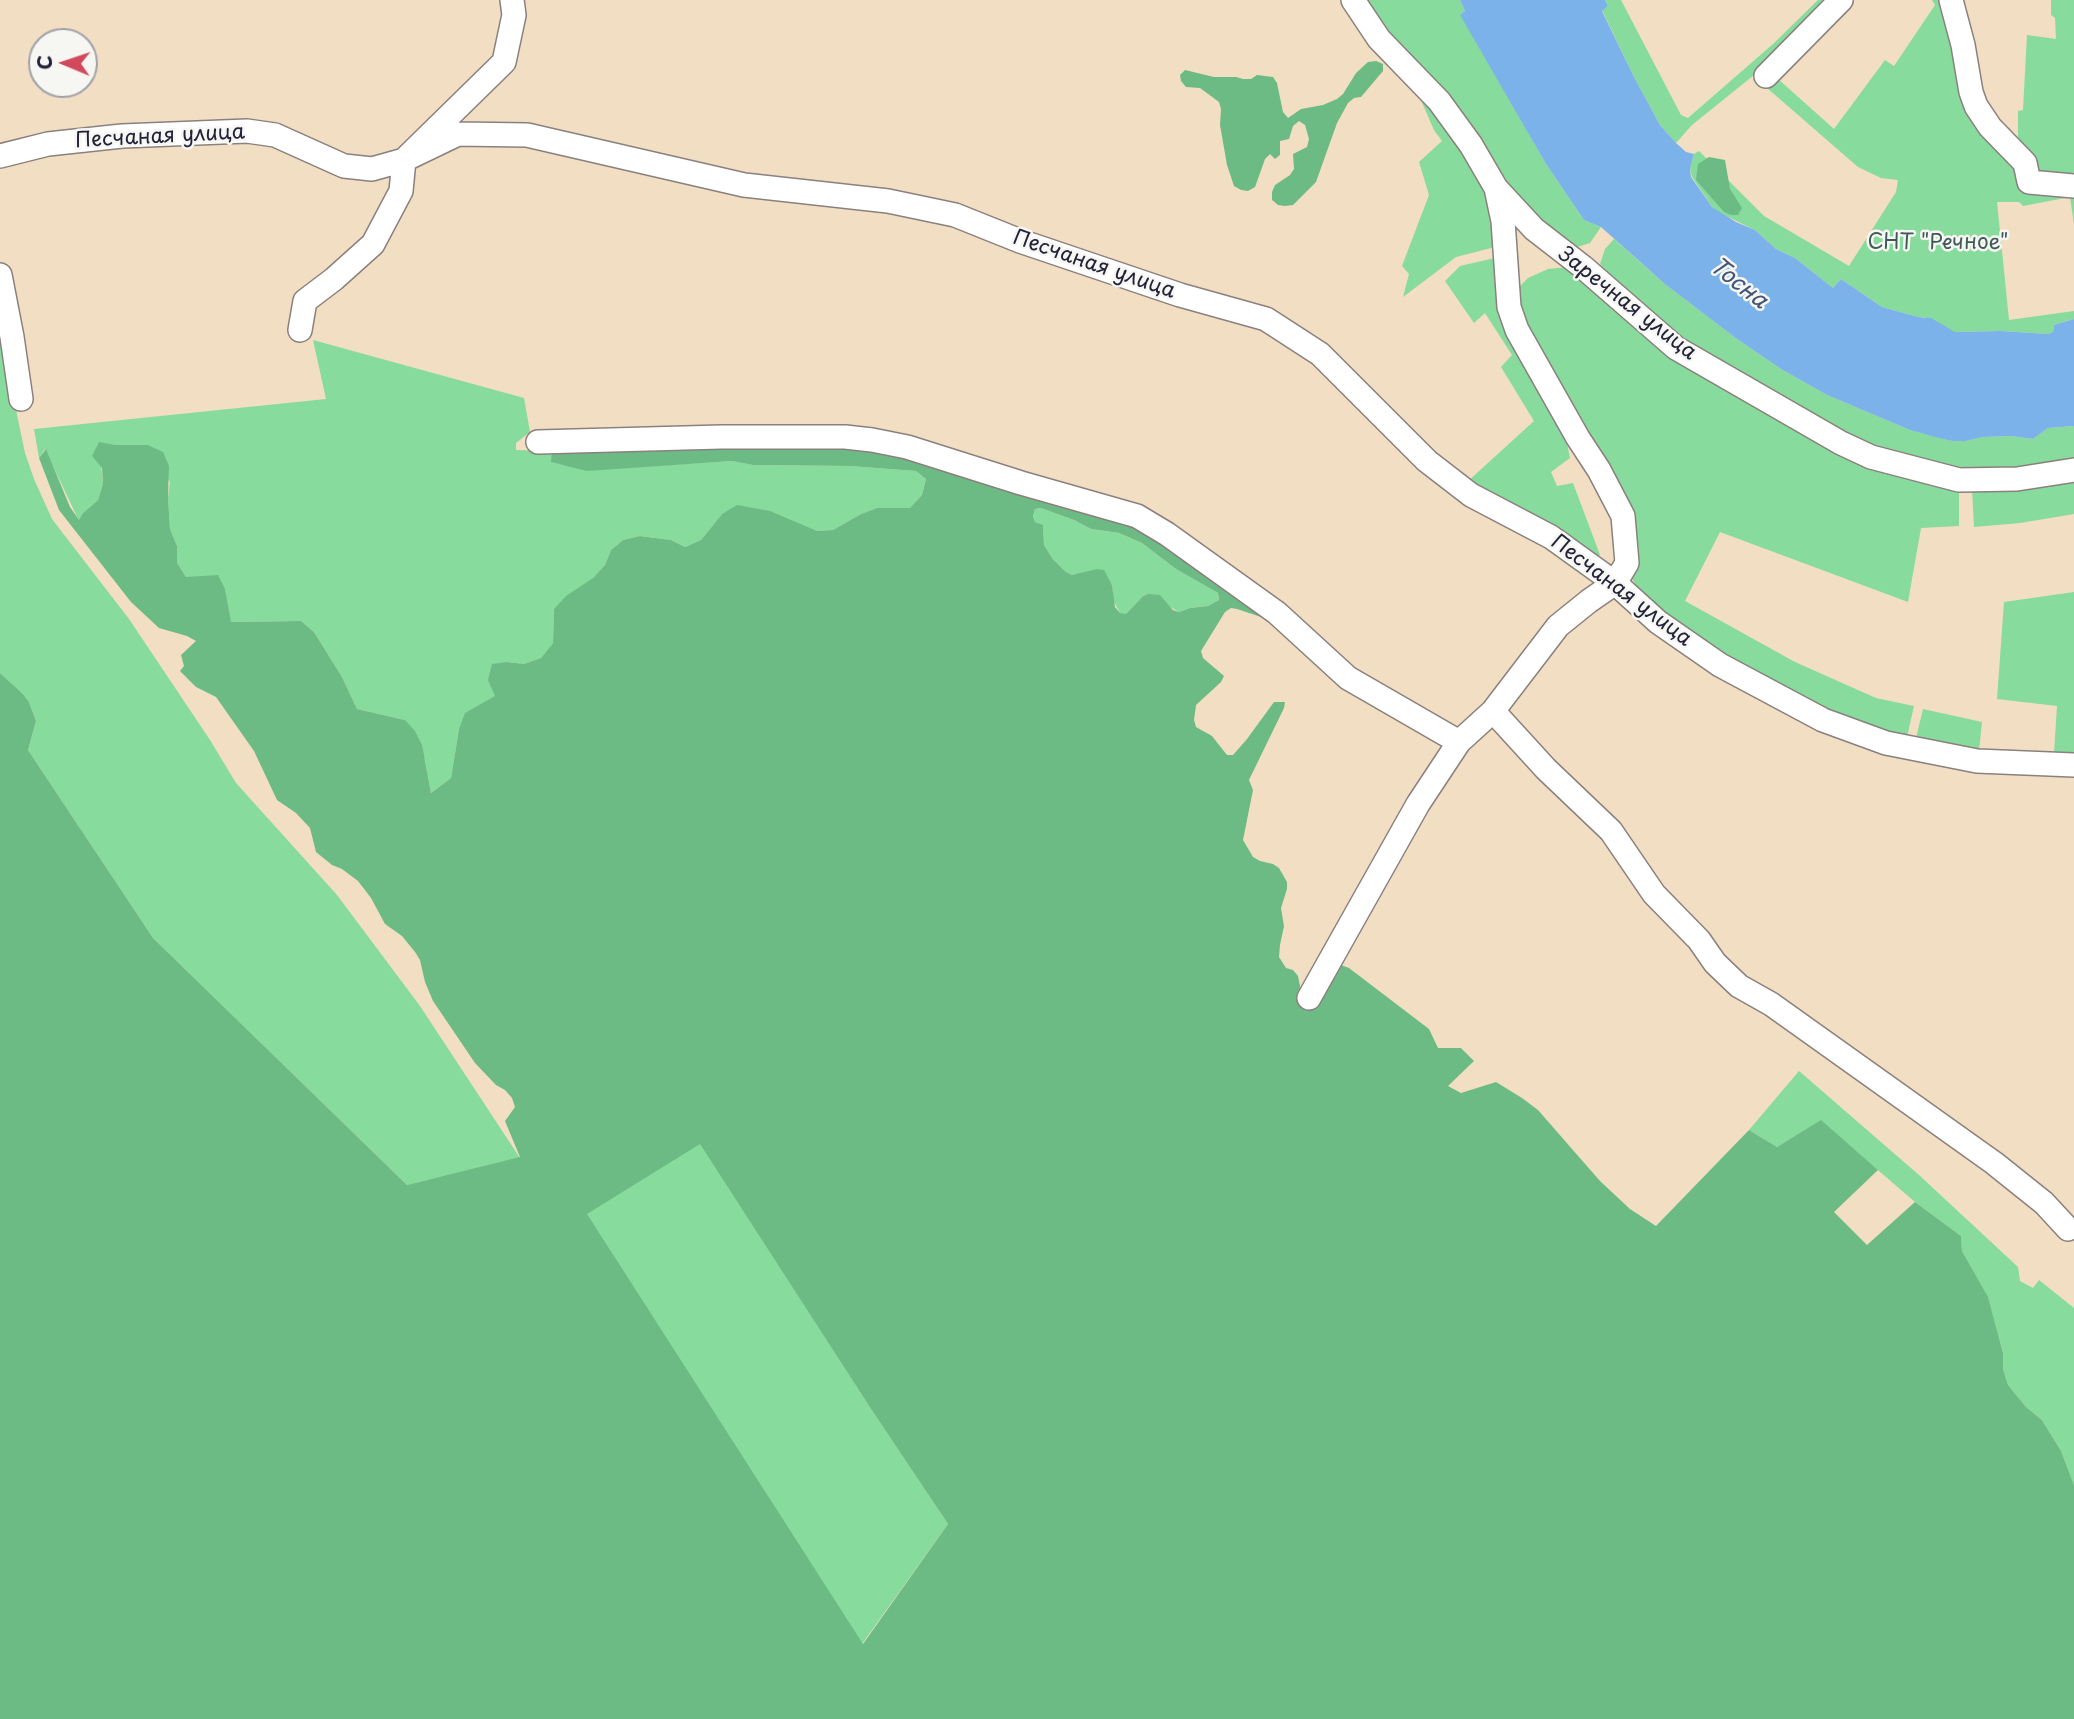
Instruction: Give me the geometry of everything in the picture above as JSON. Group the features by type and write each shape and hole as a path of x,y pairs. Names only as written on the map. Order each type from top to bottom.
{"street":[{"path":"300,330 304,301 334,279 373,244 401,191 404,160 504,62 514,15 512,0"},
{"name":"Заречная улица","path":"1353,0 1380,39 1439,101 1471,145 1496,188 1534,229 1583,267 1676,348 1841,443 1871,457 1959,480 2017,479 2074,470"},
{"path":"1766,76 1841,0"},
{"path":"1951,0 1976,106 1990,127 2025,163 2029,182 2074,186"},
{"name":"Песчаная улица","path":"0,156 48,144 122,136 247,131 275,135 344,166 372,169 404,160 458,134 527,135 744,185 888,201 955,215 1020,241 1180,295 1266,319 1320,355 1427,461 1471,495 1551,537 1615,583 1658,622 1720,664 1823,720 1886,743 1977,761 2074,765"},
{"path":"1309,998 1418,804 1459,742 1493,711 1558,626 1615,583 1627,563 1623,516 1517,330 1509,307 1503,221 1496,188"},
{"path":"0,275 21,399"},
{"path":"538,442 720,437 872,440 907,447 1137,516 1196,554 1277,613 1348,678 1459,742"},
{"path":"1493,711 1546,769 1611,831 1654,894 1699,940 1715,963 1740,986 1771,1004 1994,1163 2045,1203 2068,1229"}],"green space":[{"path":"1359,0 1460,0 1465,11 1461,15 1546,164 1584,220 1601,227 1590,243 1571,249 1535,219"},
{"path":"1605,0 1621,0 1681,115 1688,118 1773,44 1818,0 1828,0 1759,71 1692,125 1676,143 1660,125 1633,75 1602,10 1608,6"},
{"name":"СНТ \"Речное\"","path":"1932,0 1958,0 1981,98 2018,146 2018,111 2023,110 2027,35 2056,39 2051,0 2074,0 2074,224 2070,197 2023,206 2019,202 1997,202 2009,320 2074,311 2074,319 2054,325 2053,332 2048,334 1955,332 1924,317 1882,307 1841,279 1833,288 1795,258 1776,249 1755,230 1718,212 1692,177 1690,169 1694,154 1699,151 1764,216 1849,266 1896,192 1898,180 1881,178 1858,167 1767,88 1777,78 1834,129 1885,60 1894,66 1935,5"},
{"path":"1368,62 1383,64 1383,71 1361,97 1348,103 1337,123 1316,182 1293,205 1285,206 1272,200 1272,192 1275,185 1294,169 1293,154 1307,147 1309,139 1305,125 1299,121 1293,126 1289,139 1280,141 1280,155 1275,159 1270,154 1265,159 1255,187 1248,191 1241,190 1234,186 1227,165 1219,102 1200,88 1186,87 1180,75 1185,70 1214,77 1273,77 1277,83 1283,112 1288,118 1301,109 1337,99 1356,73"},
{"path":"1417,91 1446,121 1485,187 1499,246 1456,257 1403,297 1409,274 1402,266 1429,195 1419,162 1442,141 1434,130"},
{"path":"1709,157 1725,160 1730,189 1742,208 1738,215 1724,212 1696,180 1698,164"},
{"path":"1614,239 1666,285 1737,339 1781,369 1827,395 1910,430 1952,441 2011,436 2033,439 2048,428 2074,426 2074,464 1978,475 1870,451 1706,355 1627,294 1600,264 1605,249"},
{"path":"1499,257 1563,424 1570,458 1551,472 1557,486 1573,483 1600,555 1593,557 1467,482 1534,421 1501,367 1512,355 1485,313 1474,323 1445,281 1460,266"},
{"path":"1568,267 1698,367 1959,488 1959,526 1921,528 1908,602 1720,532 1685,601 1795,662 1876,698 1914,706 1907,737 1859,727 1679,628 1648,602 1632,579 1628,522 1523,329 1513,293 1528,278 1548,269"},
{"path":"313,340 524,398 530,432 516,443 516,450 552,451 552,462 587,470 732,461 753,465 850,466 916,471 926,479 922,495 910,508 877,508 833,530 817,531 801,526 722,514 701,540 685,547 671,540 640,536 623,540 611,550 605,565 593,578 554,609 553,643 541,658 524,664 507,662 495,696 459,729 451,778 431,793 425,761 405,720 357,709 342,677 314,632 301,621 230,622 225,589 186,577 177,563 177,546 170,529 170,482 148,445 99,443 103,484 98,500 83,513 79,521 45,449 39,458 34,429 326,399"},
{"path":"0,343 25,453 52,519 129,619 236,783 337,895 420,1006 520,1158 407,1185 153,938 28,750 36,721 23,694 0,673"},
{"path":"99,442 148,445 163,452 169,466 170,529 177,546 177,563 186,577 218,575 225,589 231,622 301,621 314,632 342,677 357,709 405,720 415,731 422,745 431,793 451,778 459,729 465,713 495,696 488,680 492,664 524,664 541,658 553,643 554,609 566,596 593,578 605,565 611,550 623,540 640,536 671,540 685,547 701,540 722,514 737,505 770,511 817,531 833,530 877,508 910,508 922,495 926,479 916,471 850,466 753,465 732,461 587,471 551,462 552,451 846,442 1131,519 1275,626 1264,618 1237,609 1231,608 1225,612 1201,651 1203,658 1224,676 1196,705 1194,720 1196,727 1212,736 1227,755 1233,755 1274,702 1285,702 1249,780 1253,790 1243,840 1253,857 1279,868 1287,882 1281,908 1284,926 1279,957 1286,968 1293,970 1298,976 1299,1004 1307,1010 1341,965 1349,968 1429,1029 1438,1048 1461,1048 1474,1061 1448,1086 1461,1093 1496,1082 1522,1098 1538,1110 1600,1181 1630,1209 1656,1226 1749,1130 1777,1147 1821,1120 1878,1170 1834,1212 1867,1245 1915,1202 1961,1236 1962,1251 1988,1297 2003,1353 2003,1369 2008,1385 2026,1407 2042,1420 2061,1451 2074,1485 2074,1719 0,1719 0,673 29,702 36,721 28,750 153,938 407,1185 520,1157 505,1121 515,1107 512,1098 475,1063 433,1001 415,952 402,936 385,924 358,881 316,852 310,828 296,813 277,800 254,751 216,697 196,687 180,671 184,666 181,655 196,641 159,628 131,602 59,510 39,458 46,449 70,507 79,520 98,500 103,484 102,468 92,456","holes":["1041,508 1091,529 1119,533 1142,543 1176,569 1218,593 1219,600 1208,606 1179,612 1173,610 1160,595 1148,594 1126,614 1120,613 1115,607 1112,585 1104,570 1072,575 1052,558 1044,545 1043,525 1035,522 1033,516 1035,509","700,1144 948,1524 863,1644 587,1214"]},
{"path":"2074,474 2074,514 1974,527 1972,489"},
{"path":"1041,508 1091,529 1119,533 1142,543 1176,569 1218,593 1219,600 1208,606 1179,612 1148,594 1125,615 1120,613 1113,600 1112,584 1079,574 1072,575 1052,558 1044,545 1043,526 1035,522 1033,516 1035,509"},
{"path":"2074,592 2074,754 2054,753 2057,706 1997,699 2004,602"},
{"path":"1923,709 1982,722 1979,751 1916,738"},
{"path":"1799,1071 1919,1175 2018,1267 2020,1281 2033,1288 2039,1280 2074,1308 2074,1485 2061,1451 2042,1420 2026,1407 2008,1385 2003,1369 2003,1353 1988,1298 1962,1251 1961,1236 1915,1202 1821,1121 1777,1147 1749,1130"},
{"path":"700,1143 948,1524 862,1644 586,1214"}],"water":[{"name":"Тосна","path":"1460,0 1605,0 1608,6 1602,11 1633,75 1660,125 1686,152 1694,154 1691,177 1712,207 1755,230 1776,249 1795,258 1833,288 1841,279 1882,307 1931,318 1955,332 2048,334 2053,332 2054,325 2074,319 2074,426 2048,428 2033,439 2011,436 1952,441 1935,437 1910,430 1827,395 1781,369 1737,339 1666,285 1601,227 1584,220 1546,164 1460,15 1465,11"}]}
